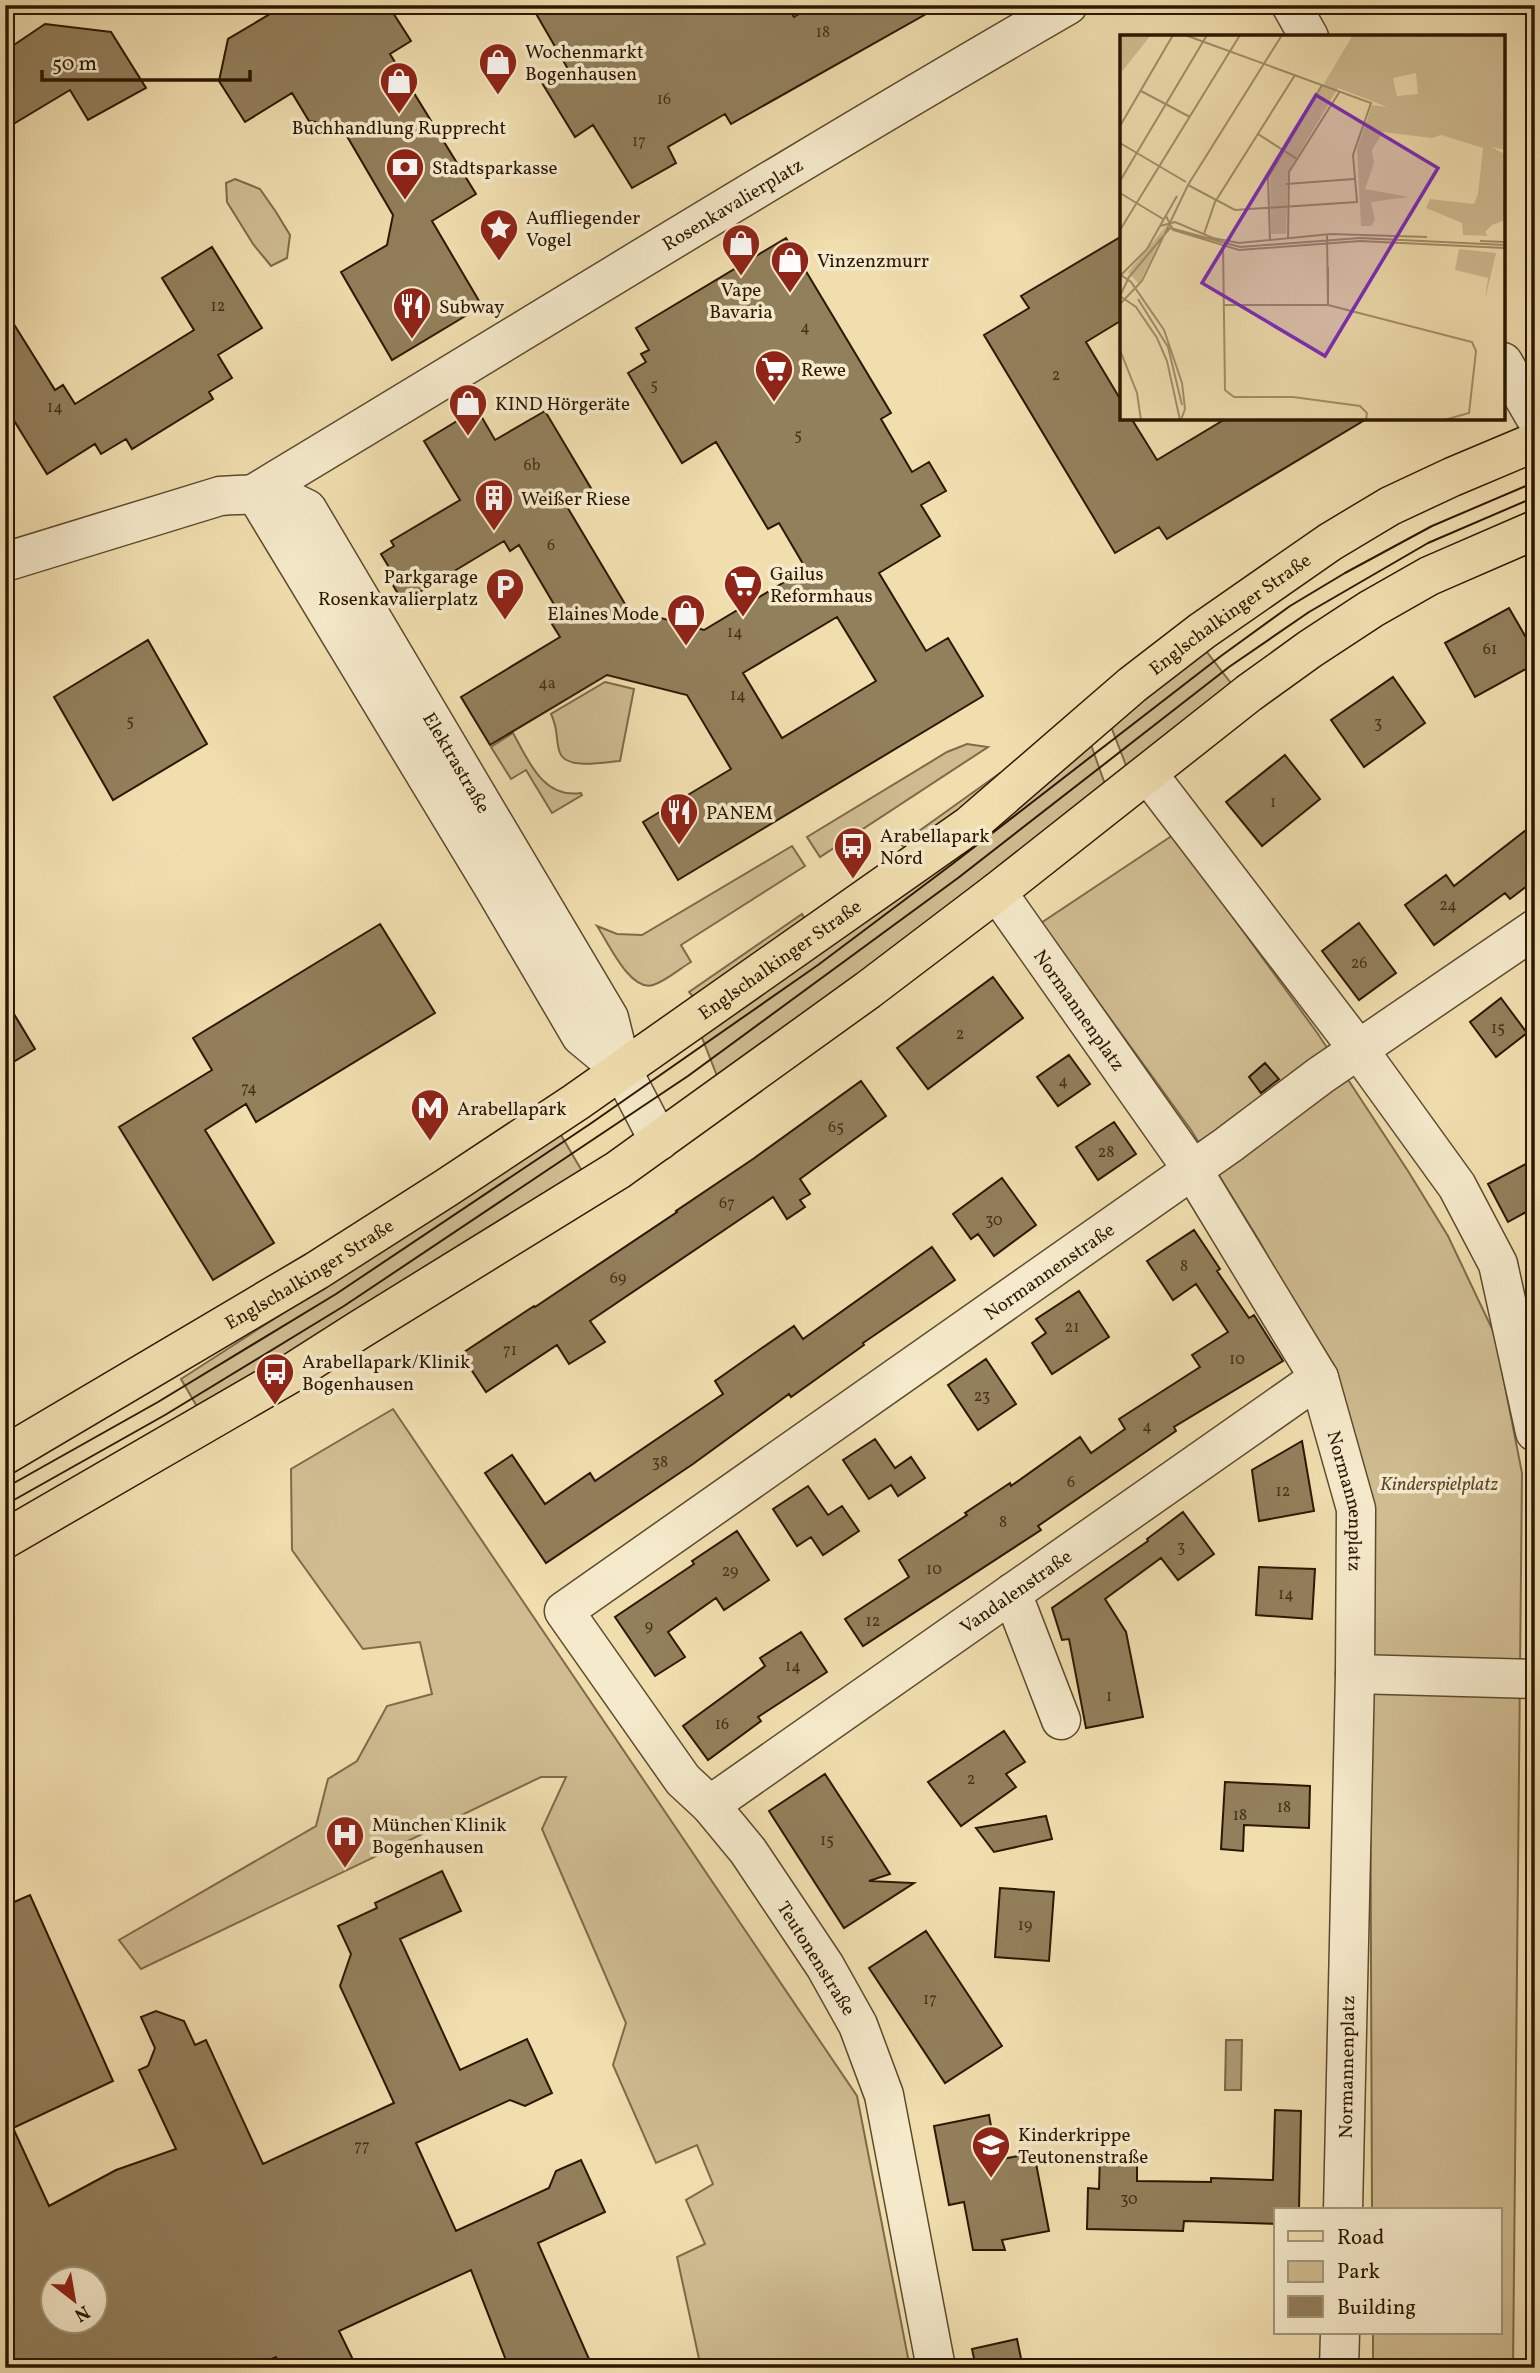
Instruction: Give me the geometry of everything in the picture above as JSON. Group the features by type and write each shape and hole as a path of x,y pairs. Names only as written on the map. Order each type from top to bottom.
{"main road":[{"name":"Englschalkinger Straße","path":"5,1455 316,1271 622,1070 970,825 1132,685 1202,631 1330,542 1390,506 1535,442"},
{"path":"5,1539 290,1374 618,1170 826,1021 997,892 1249,693 1371,609 1429,576 1535,530"}],"street":[{"name":"Rosenkavalierplatz","path":"256,493 828,146 1068,5"},
{"path":"1291,5 1308,35"},
{"path":"1505,365 1535,416"},
{"name":"Elektrastraße","path":"5,562 220,496 256,493 286,498 307,509 609,1018 622,1070 659,1141"},
{"path":"1148,774 1358,1049 1457,1186 1498,1264 1535,1432"},
{"name":"Normannenplatz","path":"997,892 1192,1169 1320,1378 1356,1509 1343,2208"},
{"name":"Normannenstraße","path":"564,1611 1228,1145 1358,1049 1535,929"},
{"name":"Vandalenstraße","path":"710,1805 1320,1378"},
{"path":"1012,1593 1061,1720"},
{"name":"Teutonenstraße","path":"564,1611 683,1780 710,1805 748,1851 825,1966 858,2025 884,2095 936,2368"},
{"path":"1355,1674 1535,1679"},
{"path":"1339,2368 1340,2334"}],"green space":[{"path":"235,179 260,189 276,212 290,235 287,258 271,266 253,244 227,202 226,183"},
{"path":"1203,647 1234,687 1129,773 1110,724"},
{"path":"605,682 634,689 620,761 587,764 570,762 560,753 551,714"},
{"path":"513,733 531,765 547,784 556,790 582,795 552,813 526,770 511,779 491,747"},
{"path":"1089,739 1107,790 719,1081 701,1035"},
{"path":"967,744 988,747 820,857 807,837 947,752"},
{"path":"1000,773 1005,779 906,850 901,844"},
{"name":"Kinderspielplatz","path":"1173,835 1318,1034 1408,1171 1448,1236 1495,1335 1522,1473 1513,2368 1373,2368 1373,2334 1502,2334 1502,2208 1372,2208 1370,1702 1334,1375 1260,1242 1191,1130 1041,923"},
{"path":"792,846 805,866 681,945 691,962 658,983 644,985 628,974 597,926 617,934 642,935"},
{"path":"802,914 807,922 694,998 689,992"},
{"path":"558,1130 582,1171 199,1410 181,1379 288,1310 314,1288"},
{"path":"393,1409 857,2096 910,2368 701,2368 677,2257 705,2244 686,2200 713,2184 697,2145 656,2163 613,2065 626,2023 542,1829 566,1777 541,1777 141,1969 119,1940 316,1826 328,1779 357,1761 387,1706 432,1694 420,1642 363,1649 292,1550 291,1469"}],"shaded area":[{"path":"1226,2040 1242,2040 1241,2090 1225,2090"}],"building":[{"path":"285,5 388,5 411,41 390,54 476,194 432,221 482,306 392,360 341,272 387,245 393,215 341,126 309,121 292,93 245,122 219,81 228,39"},
{"path":"531,5 770,5 780,8 786,5 794,17 814,5 942,5 731,124 725,114 668,147 676,163 632,188 593,125 575,137 542,83 568,69"},
{"path":"45,24 111,32 146,88 88,120 70,90 5,129 5,51"},
{"path":"1120,237 1120,321 1086,342 1120,399 1120,420 1132,420 1157,460 1224,420 1365,420 1167,539 1159,527 1115,553 984,335 1029,308 1021,296"},
{"name":"Weißer Riese","path":"786,238 891,413 881,419 912,472 929,462 946,491 921,505 940,536 879,573 926,651 948,638 983,696 678,880 643,822 731,769 687,695 607,675 490,745 461,697 560,637 552,624 562,618 519,545 510,551 504,541 403,602 385,572 390,569 381,554 394,546 391,541 460,500 424,441 477,409 495,440 545,411 592,490 566,505 628,609 704,630 806,569 779,523 768,529 716,442 682,463 628,373 646,362 641,354 649,350 636,328","holes":["837,617 876,681 782,738 743,673"]},
{"path":"212,247 262,328 218,355 232,378 209,392 213,399 132,449 126,439 101,454 95,444 47,474 5,406 5,310 55,390 63,385 75,404 194,330 162,278"},
{"path":"1509,608 1535,653 1535,664 1475,697 1445,643"},
{"path":"148,640 207,744 113,800 54,697"},
{"path":"1393,677 1425,723 1364,767 1331,720"},
{"path":"1285,755 1320,799 1262,846 1226,802"},
{"path":"1535,823 1535,880 1510,899 1505,893 1434,945 1405,905 1446,875 1454,886"},
{"path":"1359,923 1396,973 1359,1000 1322,951"},
{"path":"380,924 435,1013 256,1122 246,1104 205,1130 274,1243 213,1280 119,1127 212,1070 193,1038"},
{"path":"993,977 1023,1018 928,1089 897,1048"},
{"path":"1501,998 1527,1033 1496,1057 1470,1022"},
{"path":"5,999 35,1049 5,1067"},
{"path":"1069,1055 1090,1084 1058,1106 1037,1077"},
{"path":"1265,1063 1279,1079 1261,1093 1249,1077"},
{"path":"861,1081 886,1116 800,1179 810,1194 800,1200 805,1207 787,1219 773,1197 590,1321 605,1342 569,1364 557,1345 486,1392 461,1354 677,1212"},
{"path":"1114,1122 1136,1154 1098,1180 1076,1147"},
{"path":"1535,1159 1535,1207 1508,1222 1488,1184"},
{"path":"1002,1178 1036,1225 994,1256 978,1234 971,1239 953,1214"},
{"path":"1194,1230 1220,1269 1217,1271 1249,1318 1254,1315 1283,1361 1174,1427 1176,1431 1038,1526 1041,1530 863,1646 845,1619 909,1577 899,1560 1080,1437 1091,1453 1125,1429 1119,1419 1200,1367 1192,1355 1228,1332 1196,1284 1173,1300 1147,1261"},
{"path":"932,1247 955,1280 863,1343 864,1345 791,1397 789,1394 693,1464 546,1563 485,1473 512,1455 545,1504 590,1473 595,1481 723,1394 715,1381 759,1350 794,1326 803,1339"},
{"path":"1079,1291 1109,1337 1052,1374 1032,1343 1046,1333 1036,1319"},
{"path":"986,1359 1016,1404 978,1430 948,1385"},
{"path":"875,1439 895,1468 911,1457 925,1478 898,1496 891,1485 869,1499 843,1460"},
{"path":"1302,1441 1314,1511 1259,1521 1252,1470"},
{"path":"808,1486 828,1515 842,1506 859,1531 823,1555 811,1537 797,1546 773,1509"},
{"path":"1183,1512 1214,1554 1178,1580 1161,1558 1105,1599 1126,1632 1143,1717 1086,1728 1069,1639 1062,1640 1052,1608 1148,1541 1147,1539"},
{"path":"737,1531 769,1580 724,1610 716,1598 668,1632 685,1657 655,1676 615,1617 694,1564 692,1561"},
{"path":"1259,1567 1315,1569 1312,1619 1256,1615"},
{"path":"801,1632 827,1672 758,1717 761,1721 708,1760 683,1726 765,1666 760,1658"},
{"path":"1004,1731 1025,1762 1006,1774 1016,1787 961,1826 928,1782"},
{"path":"825,1774 890,1874 869,1881 914,1883 844,1928 769,1811"},
{"path":"1225,1782 1310,1786 1309,1828 1244,1825 1243,1851 1221,1849"},
{"path":"1046,1816 1052,1839 994,1852 976,1828"},
{"path":"442,1871 461,1911 400,1939 460,2070 527,2039 552,2093 525,2106 510,2100 416,2143 456,2231 549,2188 556,2171 581,2160 605,2212 538,2243 589,2359 571,2368 509,2368 471,2270 339,2331 357,2368 280,2368 276,2357 250,2368 5,2368 5,1906 30,1895 113,2081 13,2128 49,2206 116,2170 176,2149 139,2070 148,2066 155,2048 141,2017 156,2011 184,2021 195,2045 206,2040 263,2164 394,2103 340,1986 351,1954 338,1926 377,1908 375,1903"},
{"path":"1000,1888 1054,1892 1049,1961 995,1957"},
{"path":"926,1931 1002,2046 945,2083 869,1968"},
{"path":"1275,2110 1301,2111 1299,2208 1274,2208 1274,2224 1184,2221 1183,2231 1087,2229 1088,2188 1099,2189 1100,2154 1137,2155 1137,2181 1211,2182 1211,2178 1273,2180"},
{"name":"Kinderkrippe Teutonenstraße","path":"989,2115 997,2160 1034,2153 1049,2231 1002,2240 1005,2250 973,2250 964,2202 949,2205 934,2126"},
{"path":"1017,2339 1023,2368 976,2368 972,2349"}],"tram line":[{"path":"5,1488 158,1402 336,1294 590,1124 818,965 1290,606 1432,526 1535,482"},
{"path":"5,1505 165,1415 344,1306 688,1076 958,878 1229,667 1309,612 1428,543 1535,497"}],"place":[{"name":"Wochenmarkt Bogenhausen","path":"498,96"},
{"name":"Buchhandlung Rupprecht","path":"399,115"},
{"name":"Stadtsparkasse","path":"405,201"},
{"name":"Auffliegender Vogel","path":"499,262"},
{"name":"Vape Bavaria","path":"741,277"},
{"name":"Vinzenzmurr","path":"790,294"},
{"name":"Subway","path":"412,340"},
{"name":"Rewe","path":"774,403"},
{"name":"KIND Hörgeräte","path":"468,437"},
{"name":"Weißer Riese","path":"494,532"},
{"name":"Gailus Reformhaus","path":"743,618"},
{"name":"Parkgarage Rosenkavalierplatz","path":"505,621"},
{"name":"Elaines Mode","path":"686,647"},
{"name":"PANEM","path":"679,846"},
{"name":"Arabellapark Nord","path":"853,880"},
{"name":"Arabellapark","path":"430,1142"},
{"name":"Arabellapark/Klinik Bogenhausen","path":"275,1406"},
{"name":"München Klinik Bogenhausen","path":"345,1869"},
{"name":"Kinderkrippe Teutonenstraße","path":"991,2179"}]}
